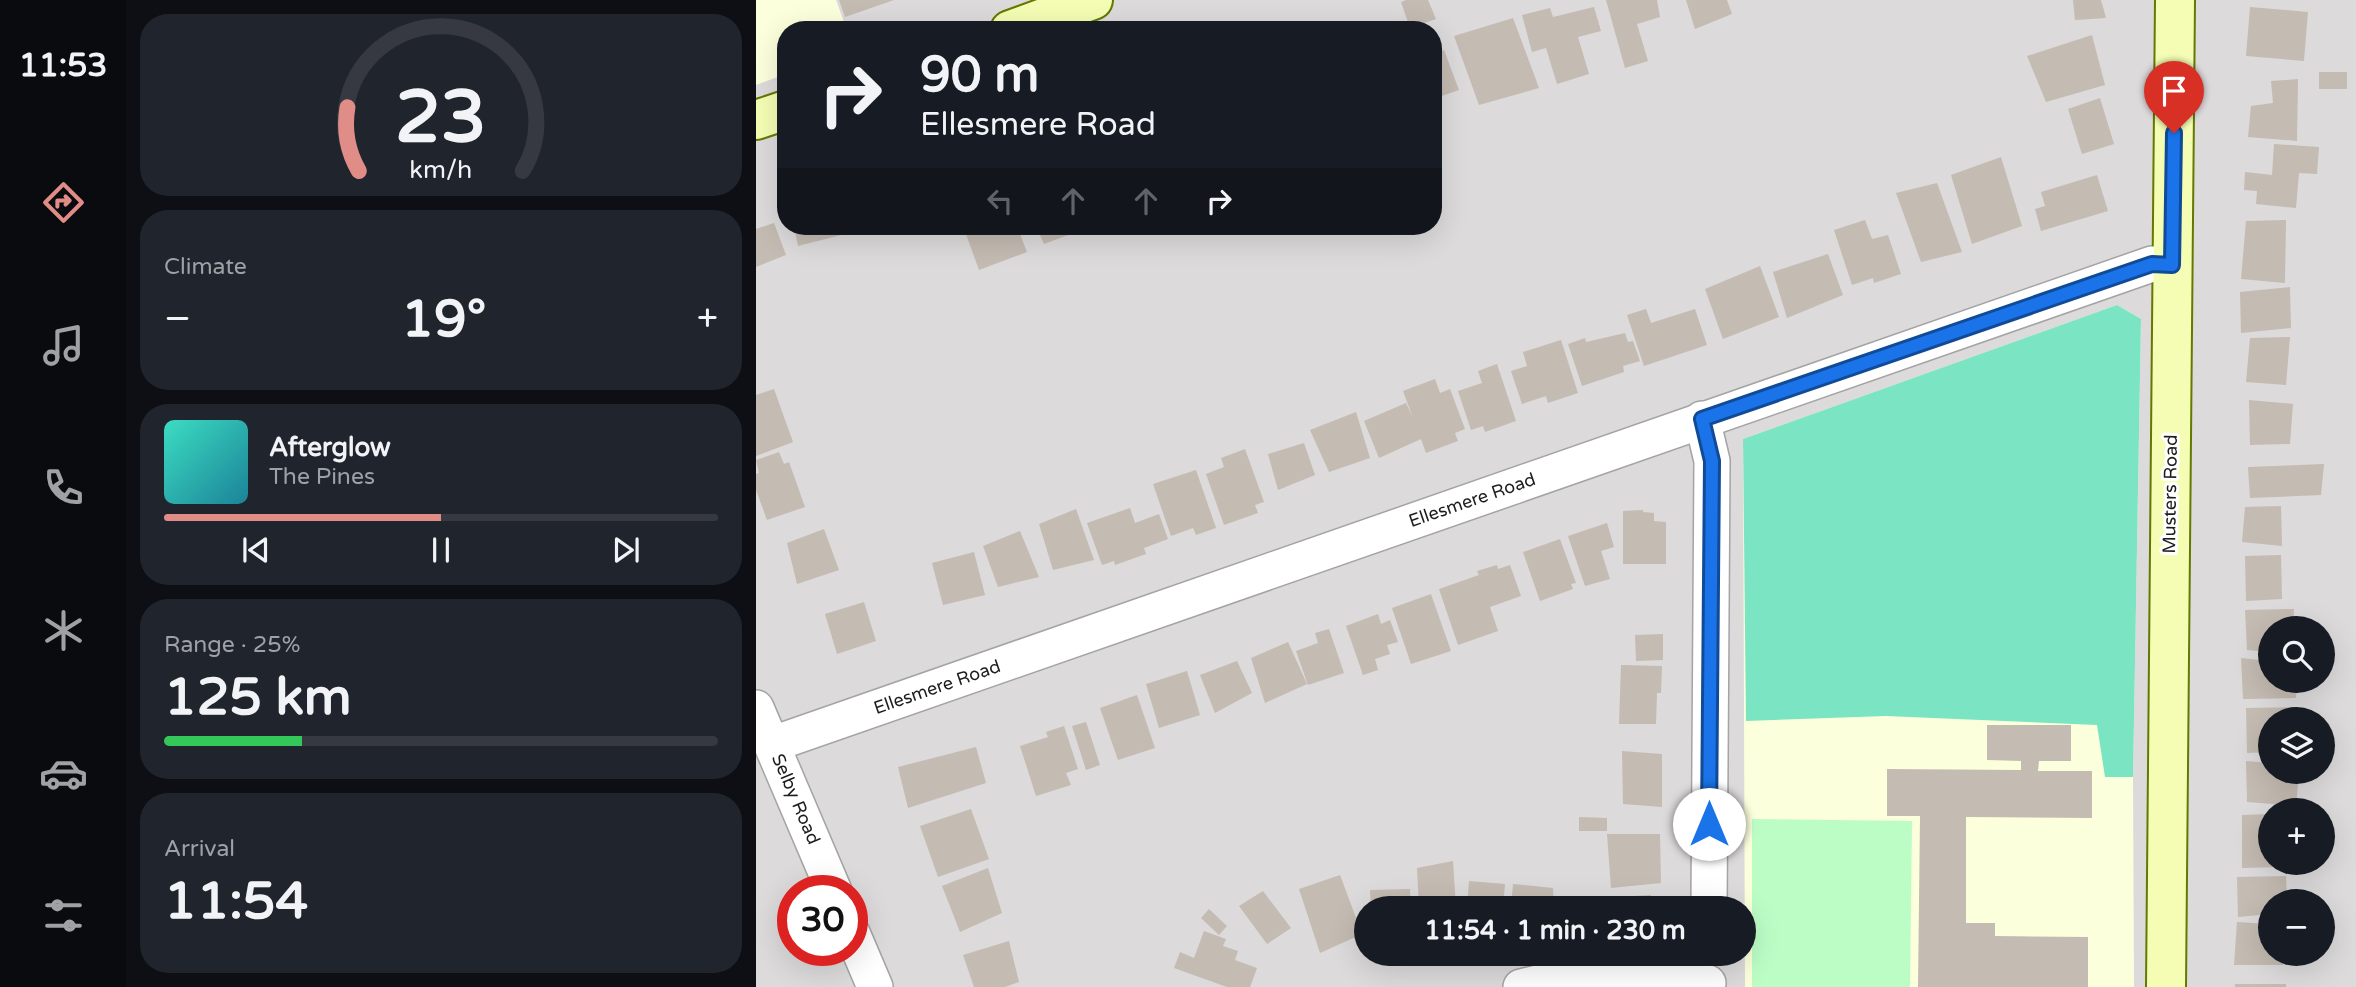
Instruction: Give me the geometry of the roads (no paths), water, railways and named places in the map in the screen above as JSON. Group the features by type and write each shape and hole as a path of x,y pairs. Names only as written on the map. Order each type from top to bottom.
{"street":[{"path":"1035,21 1093,0"},
{"name":"Musters Road","path":"2166,987 2175,0"},
{"path":"756,120 777,113"},
{"name":"Ellesmere Road","path":"773,744 2152,264 2172,265"},
{"path":"1702,419 1712,461 1709,896"},
{"name":"Selby Road","path":"756,708 828,875"},
{"path":"866,966 875,987"},
{"path":"1521,987 1542,982 1708,975"}]}
